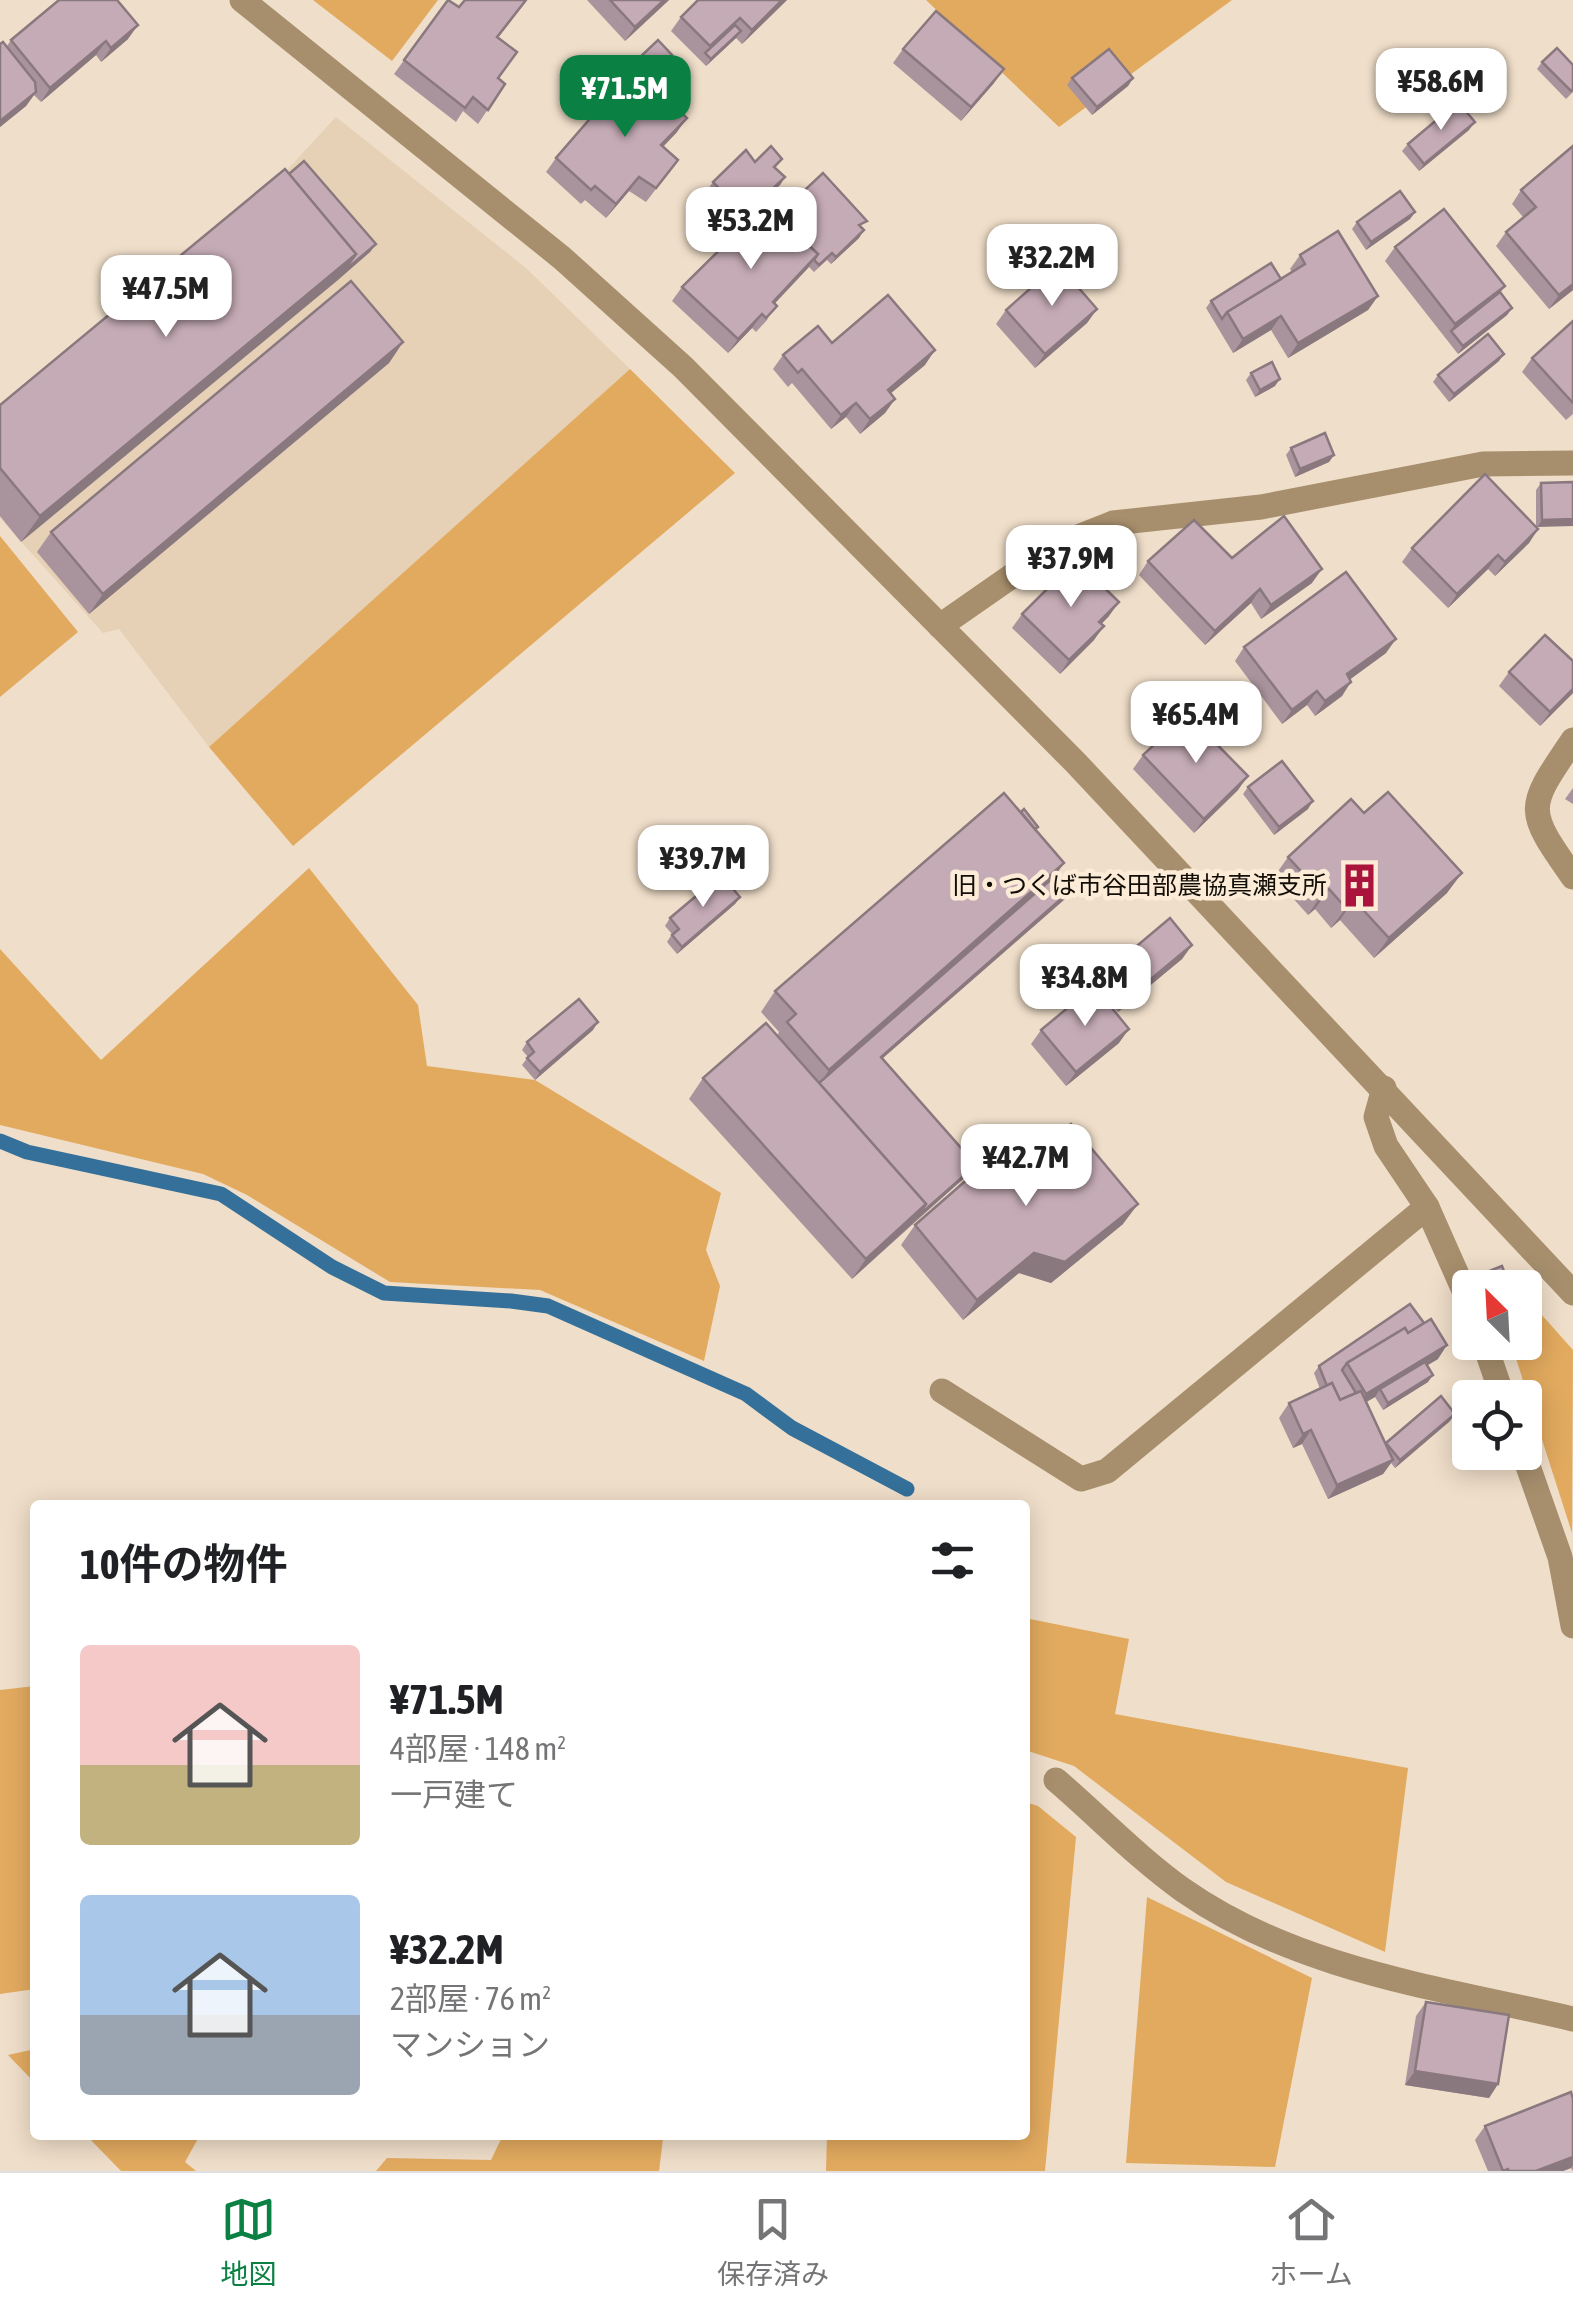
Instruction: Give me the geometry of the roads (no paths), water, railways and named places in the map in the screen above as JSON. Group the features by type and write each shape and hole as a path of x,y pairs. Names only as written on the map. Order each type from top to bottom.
{"street":[{"path":"242,0 562,258 683,367 1075,762 1573,1293"},
{"path":"940,626 1055,546 1113,523 1261,507 1483,464 1573,463"},
{"path":"1573,740 1544,784 1536,800 1536,813 1550,845 1573,877"},
{"path":"1384,1088 1376,1117 1386,1146 1426,1207 1455,1270"},
{"path":"942,1391 1081,1479 1106,1470 1426,1207"},
{"path":"1529,1470 1560,1557 1573,1626"},
{"path":"1056,1780 1183,1890 1253,1929 1330,1963 1573,2019"}],"waterway":[{"path":"0,1141 27,1152 221,1194 332,1267 384,1293 548,1306 746,1394 792,1428 907,1489"}],"place":[{"name":"旧・つくば市谷田部農協真瀬支所","path":"1360,885"}]}
